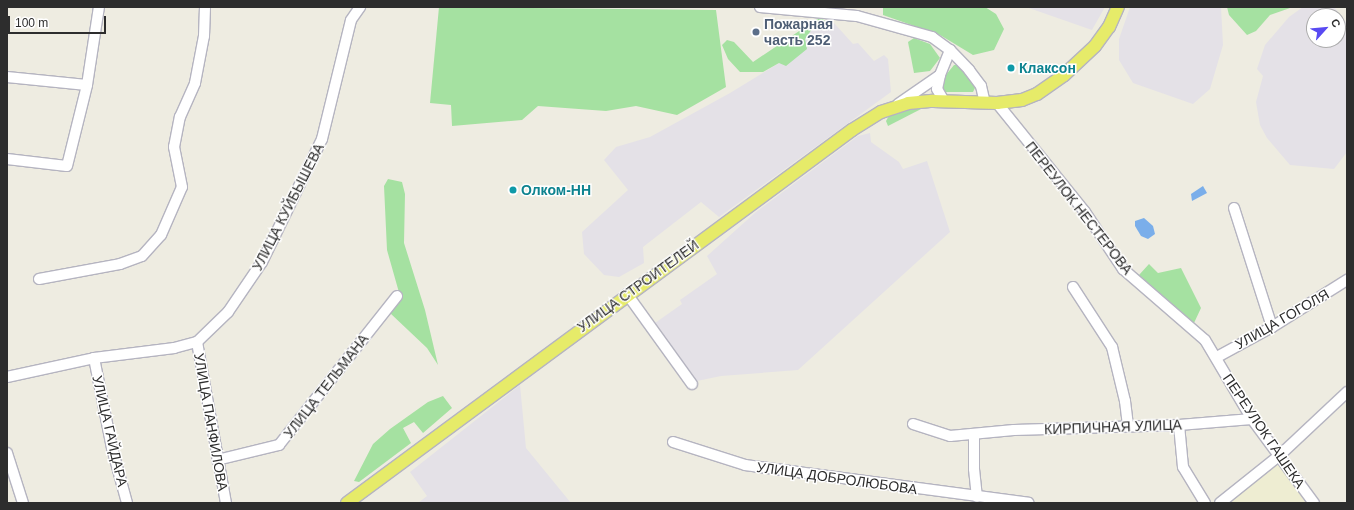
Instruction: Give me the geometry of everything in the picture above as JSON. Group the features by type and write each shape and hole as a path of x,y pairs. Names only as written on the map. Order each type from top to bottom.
{"main road":[{"name":"УЛИЦА СТРОИТЕЛЕЙ","path":"347,503 627,294 852,130 894,106 920,101 997,103 1022,100 1052,85 1101,40 1118,7"}],"street":[{"path":"7,159 67,166 87,85 99,7"},
{"path":"39,279 120,264 142,256 161,234 182,187 174,147 180,117 195,83 204,36 205,7"},
{"name":"УЛИЦА КУЙБЫШЕВА","path":"7,377 94,358 174,348 197,342 228,312 262,262 317,151 322,139 351,20 360,7"},
{"path":"760,7 832,10 932,37 950,50 981,86 985,103"},
{"path":"944,101 937,89 940,75 950,50"},
{"path":"894,106 940,75"},
{"path":"7,77 87,85"},
{"name":"ПЕРЕУЛОК НЕСТЕРОВА","path":"997,103 1085,212 1124,269 1205,340 1216,357"},
{"path":"1234,208 1272,327"},
{"name":"УЛИЦА ГОГОЛЯ","path":"1216,357 1272,327 1347,280"},
{"path":"1073,287 1112,347 1125,401 1128,427"},
{"path":"627,294 692,384"},
{"name":"УЛИЦА ТЕЛЬМАНА","path":"217,460 279,445 397,296"},
{"name":"УЛИЦА ПАНФИЛОВА","path":"197,342 217,460 226,503"},
{"name":"ПЕРЕУЛОК ГАШЕКА","path":"1216,357 1252,419 1314,503"},
{"name":"УЛИЦА ГАЙДАРА","path":"94,358 112,448 127,503"},
{"path":"1220,503 1280,455 1347,392"},
{"name":"КИРПИЧНАЯ УЛИЦА","path":"913,424 950,436 974,435 1014,430 1179,425 1252,419"},
{"path":"1179,425 1183,467 1205,503"},
{"path":"974,435 974,469 977,497"},
{"name":"УЛИЦА ДОБРОЛЮБОВА","path":"674,442 745,465 1028,503"},
{"path":"7,453 23,503"}],"shaded area":[{"path":"1026,7 1105,7 1092,30"},
{"path":"1130,7 1221,7 1223,45 1210,89 1193,104 1133,83 1119,60 1119,39"},
{"path":"1303,7 1335,8 1306,8 1306,48 1346,48 1346,22 1347,23 1347,152 1334,169 1290,165 1267,138 1260,125 1256,102 1263,76 1257,69 1265,45 1289,17"},
{"path":"834,23 853,44 858,43 874,61 884,55 888,59 891,92 719,217 701,202 643,247 644,263 619,277 604,275 584,254 582,232 628,190 604,160 616,147 650,137 730,93 779,63 812,29 819,26 826,29"},
{"path":"870,133 871,142 899,162 903,169 927,161 950,232 798,370 721,376 697,381 655,323 682,304 680,300 717,274 707,256 756,212 858,136"},
{"path":"520,385 526,448 571,503 418,503 427,496 410,472"},
{"path":"1277,461 1306,503 1230,503"}],"green space":[{"path":"439,7 716,10 726,87 677,115 636,106 606,111 538,106 522,120 452,126 451,105 430,103"},
{"path":"883,7 985,7 996,14 1004,29 994,50 973,55 940,35 883,15"},
{"path":"1227,7 1293,7 1270,15 1256,31 1247,35 1229,15"},
{"path":"820,17 829,24 826,29 819,26 812,29 805,39 807,49 786,66 779,63 763,72 740,72 728,59 722,45 727,40 734,42 753,62"},
{"path":"914,38 930,44 940,58 930,71 914,73 908,42"},
{"path":"954,65 959,65 969,76 975,88 973,92 944,92 942,85 945,76"},
{"path":"919,106 923,108 888,126 886,121 890,114"},
{"path":"388,179 402,182 405,194 404,243 425,310 438,365 427,348 390,313 400,296 387,250 384,186"},
{"path":"1149,264 1158,273 1181,268 1201,308 1194,323 1139,275"},
{"path":"443,396 452,408 423,433 414,422 403,428 411,443 359,482 354,481 373,444 390,429 428,402"}],"water":[{"path":"1203,186 1207,193 1192,201 1191,194"},
{"path":"1144,218 1153,226 1155,234 1148,239 1141,236 1135,226 1135,221"}],"place":[{"name":"Пожарная часть 252","path":"756,32"},
{"name":"Клаксон","path":"1011,68"},
{"name":"Олком-НН","path":"513,190"}]}
